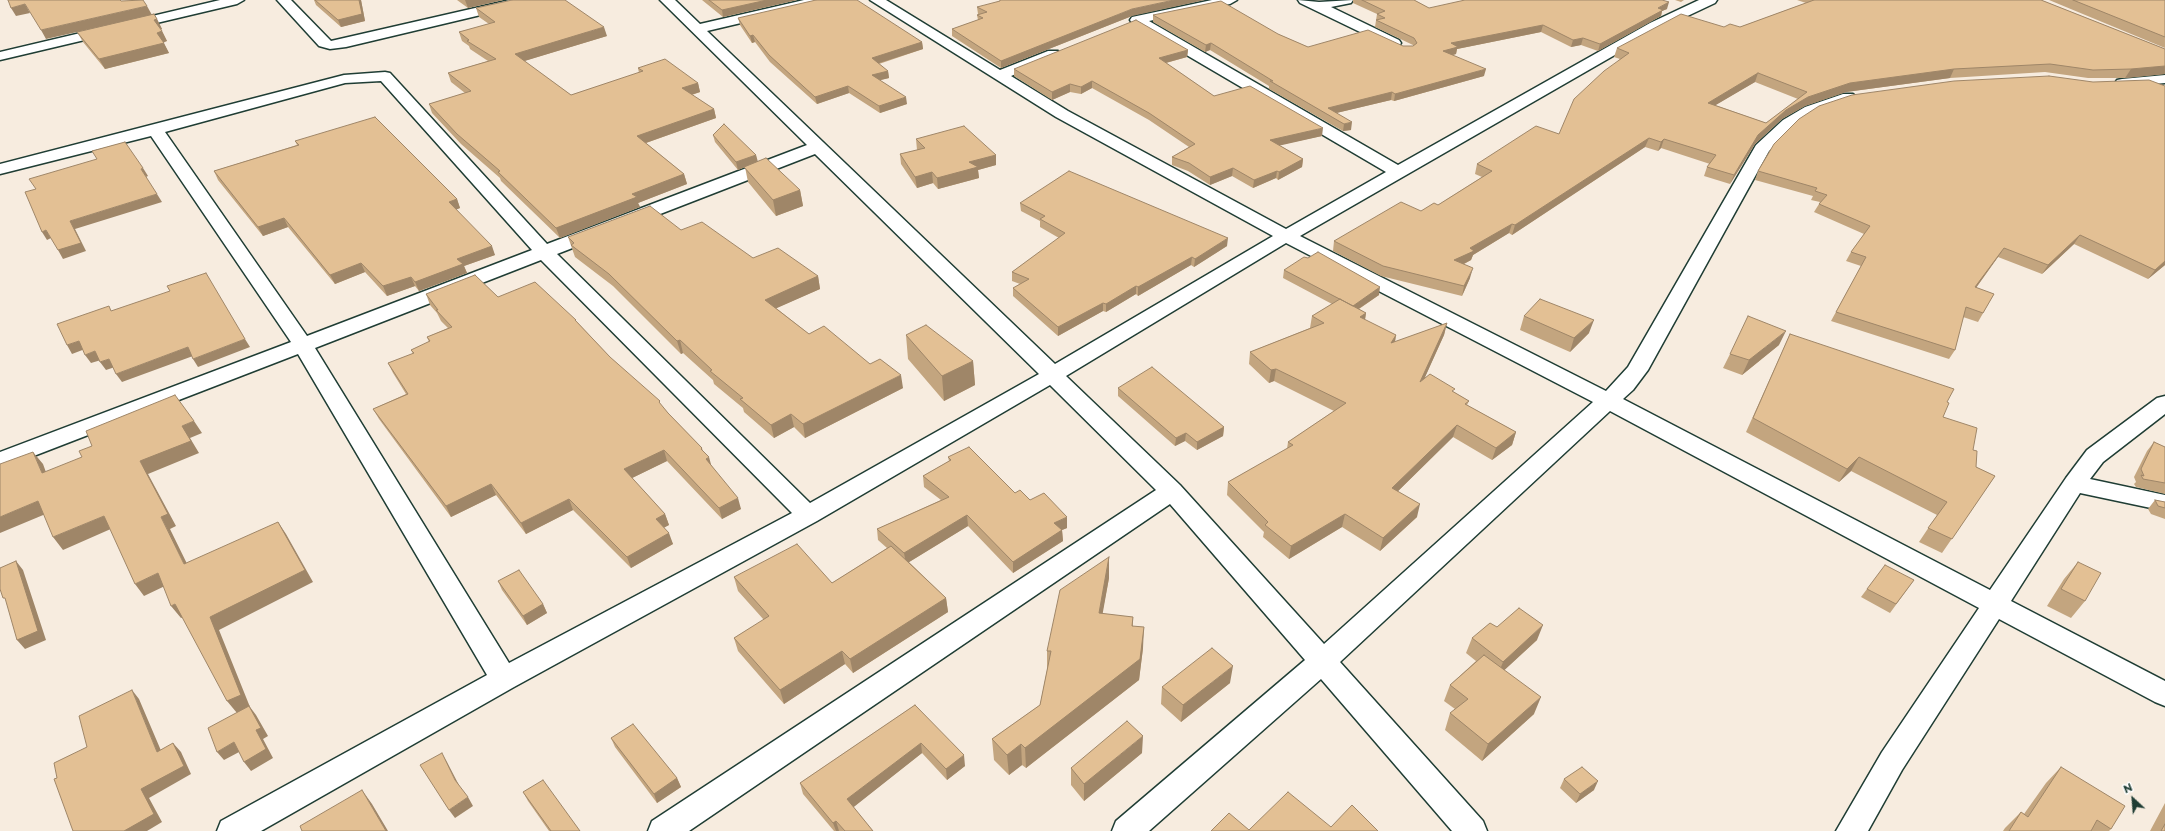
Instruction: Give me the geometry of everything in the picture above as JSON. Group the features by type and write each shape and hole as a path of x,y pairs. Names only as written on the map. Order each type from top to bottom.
{"street":[{"path":"0,56 237,0"},
{"path":"284,0 324,43 330,45 346,43 527,0"},
{"path":"667,0 1172,491 1472,831"},
{"path":"697,29 821,0"},
{"path":"877,0 1062,114 1286,236 1607,400 2165,694"},
{"path":"1306,0 1407,49"},
{"path":"1318,6 1346,0"},
{"path":"232,831 504,680 808,515 1052,375 1286,236 1655,26 1680,8 1710,0"},
{"path":"1123,26 1138,20 1223,1"},
{"path":"1138,20 1398,172"},
{"path":"1000,75 1065,49"},
{"path":"0,169 155,130 344,79 385,76 544,252 808,515"},
{"path":"2105,83 2138,83 2165,79"},
{"path":"1127,831 1322,662 1625,385 1637,370 1762,148 1789,123 1810,110 1846,98 1868,94"},
{"path":"155,130 285,315 504,680"},
{"path":"0,462 303,344 818,147"},
{"path":"1853,830 1892,761 2074,484 2095,456 2165,403"},
{"path":"2074,484 2165,503"},
{"path":"663,831 1172,491"}],"building":[{"path":"8,0 143,0 147,6 41,30 25,4 11,8"},
{"path":"315,0 359,0 362,14 338,20"},
{"path":"512,0 565,0 604,27 515,54 571,95 643,71 638,68 665,59 698,83 682,88 714,109 637,136 684,174 632,194 637,197 556,228 498,172 500,171 457,134 429,104 471,91 448,73 496,59 467,41 469,40 459,32 495,22 476,8"},
{"path":"709,0 767,0 722,10"},
{"path":"816,0 857,0 922,42 872,58 888,71 872,75 906,97 879,106 848,86 815,97 769,55 753,35 750,36 738,18"},
{"path":"1000,0 1174,0 1132,9 1001,61 952,29 983,18 977,15 987,12 977,7"},
{"path":"1362,0 1414,0 1429,8 1465,0 1662,0 1669,2 1658,8 1663,10 1600,44 1583,38 1573,40 1543,25 1451,43 1458,47 1443,51 1486,69 1395,94 1392,92 1328,108 1352,122 1344,124 1270,81 1273,81 1211,43 1206,45 1153,15 1221,1 1278,34 1308,47 1368,30 1403,46 1413,46 1417,43 1414,38 1376,20 1385,18 1377,14 1385,11"},
{"path":"1814,0 2041,0 2165,49 2165,66 2093,70 2050,64 1954,69 1850,83 1808,97 1786,110 1758,135 1734,175 1707,167 1716,155 1664,139 1661,142 1649,138 1515,225 1512,224 1470,248 1474,251 1454,260 1473,268 1464,286 1383,266 1334,241 1401,202 1421,211 1434,203 1438,205 1492,171 1477,164 1536,126 1559,134 1574,99 1604,71 1629,53 1617,48 1681,14 1724,27 1730,24 1740,27","holes":["1758,73 1807,92 1766,123 1708,103"]},
{"path":"2073,0 2165,0 2165,37"},
{"path":"154,14 157,19 154,20 162,31 157,33 164,43 99,59 77,32"},
{"path":"1136,20 1188,50 1159,58 1214,96 1250,86 1323,128 1270,140 1303,159 1279,172 1277,171 1254,180 1233,168 1210,177 1189,163 1172,157 1195,144 1149,113 1092,81 1081,87 1070,84 1052,92 1014,69"},
{"path":"2049,76 2093,82 2149,80 2165,86 2165,261 2155,270 2080,235 2048,265 2004,248 1975,287 1994,294 1983,313 1966,307 1955,350 1836,312 1866,257 1851,252 1870,226 1819,204 1827,195 1815,191 1817,188 1758,171 1774,144 1799,119 1819,106 1852,95 1954,81"},
{"path":"375,117 457,199 449,202 492,246 457,259 463,264 415,282 411,277 383,286 361,263 330,275 284,218 258,227 214,171 299,145 295,141"},
{"path":"724,124 756,155 736,162 713,135"},
{"path":"964,126 996,155 969,162 978,167 937,178 932,172 915,177 900,154 925,148 916,139"},
{"path":"125,142 143,168 141,169 157,194 70,221 81,243 58,250 46,230 42,232 25,192 36,189 29,179 97,159 92,151"},
{"path":"766,158 800,190 773,200 744,167"},
{"path":"1069,171 1228,238 1195,259 1192,257 1138,287 1136,286 1106,304 1103,303 1058,327 1013,288 1029,279 1012,272 1065,233 1040,219 1045,216 1020,203"},
{"path":"650,206 681,230 702,222 753,258 778,248 818,276 765,300 809,334 824,326 870,364 880,359 901,375 803,424 791,414 771,425 740,399 743,398 710,371 712,370 680,340 677,341 609,274 571,245 574,243 568,237"},
{"path":"1318,252 1380,287 1353,306 1284,270 1304,257 1308,258"},
{"path":"206,273 245,339 193,359 188,347 116,374 109,359 100,362 95,351 85,355 79,341 67,345 57,324 109,306 111,311 170,291 167,286"},
{"path":"475,275 498,297 535,282 576,320 610,357 660,401 659,402 668,413 702,448 701,449 709,457 706,459 738,498 719,508 664,450 624,469 665,514 656,519 669,533 627,557 569,499 521,523 491,484 446,506 373,409 408,394 388,363 414,353 411,350 430,341 427,337 452,327 436,310 438,310 426,294"},
{"path":"1340,299 1366,313 1360,317 1396,335 1391,343 1447,323 1420,382 1430,374 1455,389 1452,391 1469,401 1465,404 1516,432 1496,448 1457,425 1392,488 1420,504 1383,538 1345,514 1291,546 1265,525 1268,522 1228,482 1293,445 1288,442 1346,403 1276,369 1271,370 1250,352 1324,323 1312,316"},
{"path":"1540,299 1594,320 1574,338 1524,316"},
{"path":"1748,316 1786,331 1749,360 1730,354"},
{"path":"926,325 973,361 942,376 906,335"},
{"path":"1790,334 1954,389 1947,402 1949,403 1943,417 1977,428 1973,450 1977,451 1976,467 1995,476 1952,539 1928,528 1947,502 1859,457 1847,469 1753,418"},
{"path":"1152,367 1224,427 1197,442 1186,433 1176,438 1118,388"},
{"path":"175,395 194,421 182,426 191,441 140,461 168,514 161,517 184,564 278,522 305,570 210,617 241,695 227,701 175,604 171,606 158,573 135,584 104,516 53,537 38,501 0,517 0,464 33,452 42,473 82,457 79,451 92,446 86,431"},
{"path":"2154,442 2165,447 2165,483 2143,479 2141,475 2144,476 2141,469"},
{"path":"969,447 1015,493 1020,490 1030,500 1044,493 1067,517 1054,523 1062,530 1013,562 967,515 904,553 877,529 949,497 923,476 951,460 948,457"},
{"path":"2155,500 2165,502 2165,508 2158,506"},
{"path":"797,544 832,583 891,546 946,598 850,659 842,651 780,690 734,638 769,616 734,577"},
{"path":"1109,557 1099,613 1133,617 1132,626 1144,627 1140,659 1025,748 1021,744 1007,755 992,739 1040,705 1051,651 1047,651 1060,590"},
{"path":"16,561 38,631 17,640 5,598 3,598 0,589 0,568"},
{"path":"2078,562 2101,573 2085,601 2061,589"},
{"path":"1885,565 1914,580 1896,604 1867,589"},
{"path":"519,570 543,604 523,616 498,581"},
{"path":"1519,608 1543,625 1503,662 1472,638 1490,623 1497,627"},
{"path":"1212,648 1233,666 1183,705 1162,687"},
{"path":"1484,655 1541,697 1488,744 1450,713 1468,699 1450,685"},
{"path":"132,690 157,752 173,743 184,766 141,789 154,814 124,831 73,831 54,779 57,778 54,763 87,747 79,716"},
{"path":"915,705 964,755 946,769 921,743 847,799 873,831 845,831 836,821 833,823 800,783"},
{"path":"249,706 261,728 256,730 266,749 244,762 234,742 217,752 208,728"},
{"path":"1127,721 1143,736 1084,784 1071,768"},
{"path":"633,724 677,778 654,794 611,738"},
{"path":"442,753 455,780 468,797 449,810 420,765"},
{"path":"1582,767 1598,781 1580,794 1564,779"},
{"path":"2061,767 2125,806 2111,829 2097,820 2091,831 2009,831 2021,812 2028,817"},
{"path":"543,780 580,831 551,831 523,792"},
{"path":"362,790 386,831 302,831 300,826"},
{"path":"1288,792 1331,827 1352,805 1378,831 1211,831 1229,813 1249,830"},
{"path":"2165,824 2165,831 2161,831"}]}
